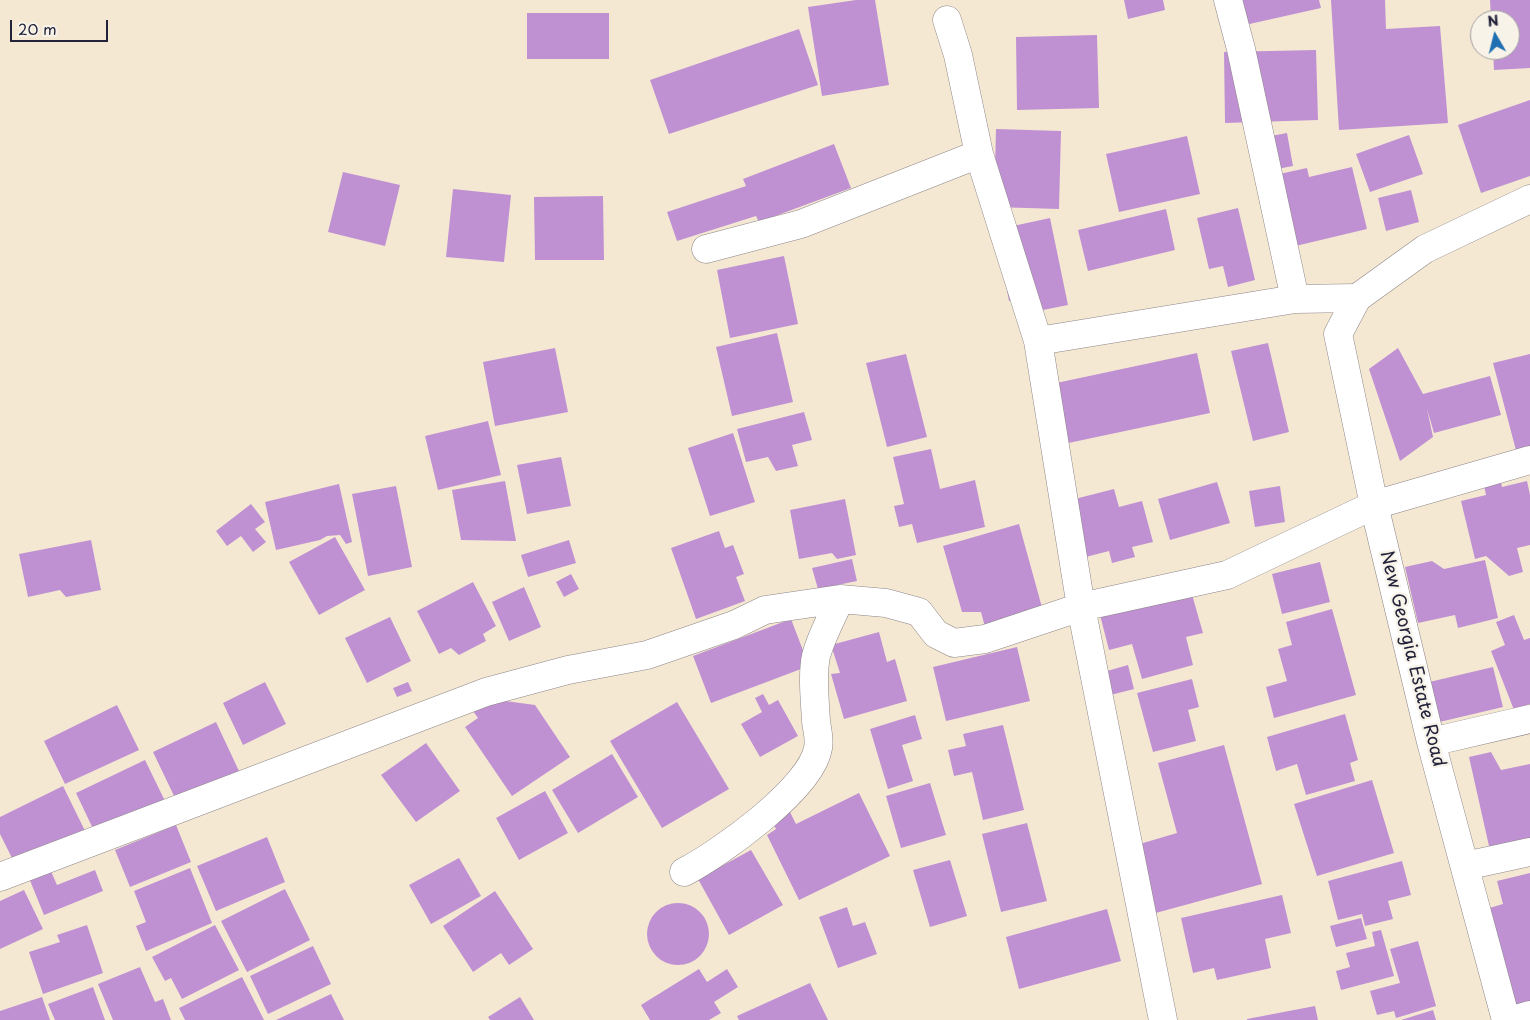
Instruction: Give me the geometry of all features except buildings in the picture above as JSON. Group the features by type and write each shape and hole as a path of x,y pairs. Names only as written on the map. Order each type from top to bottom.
{"street":[{"path":"1228,0 1241,49 1295,299"},
{"path":"948,20 958,55 979,154 1038,341 1081,607 1163,1020"},
{"path":"706,249 800,224 979,154"},
{"path":"1038,341 1295,299 1356,298 1425,249 1530,199"},
{"name":"New Georgia Estate Road","path":"1356,298 1338,334 1374,505 1431,742 1506,1020"},
{"path":"0,877 486,692 568,670 647,655 734,624 765,610 840,599 886,603 919,612 936,634 954,642 985,639 1081,607 1228,575 1374,505 1530,460"},
{"path":"684,872 705,861 774,808 797,785 815,761 819,746 816,722 816,656 840,599"},
{"path":"1431,742 1530,719"},
{"path":"1465,866 1530,852"},
{"path":"1513,1020 1530,1015"}]}
